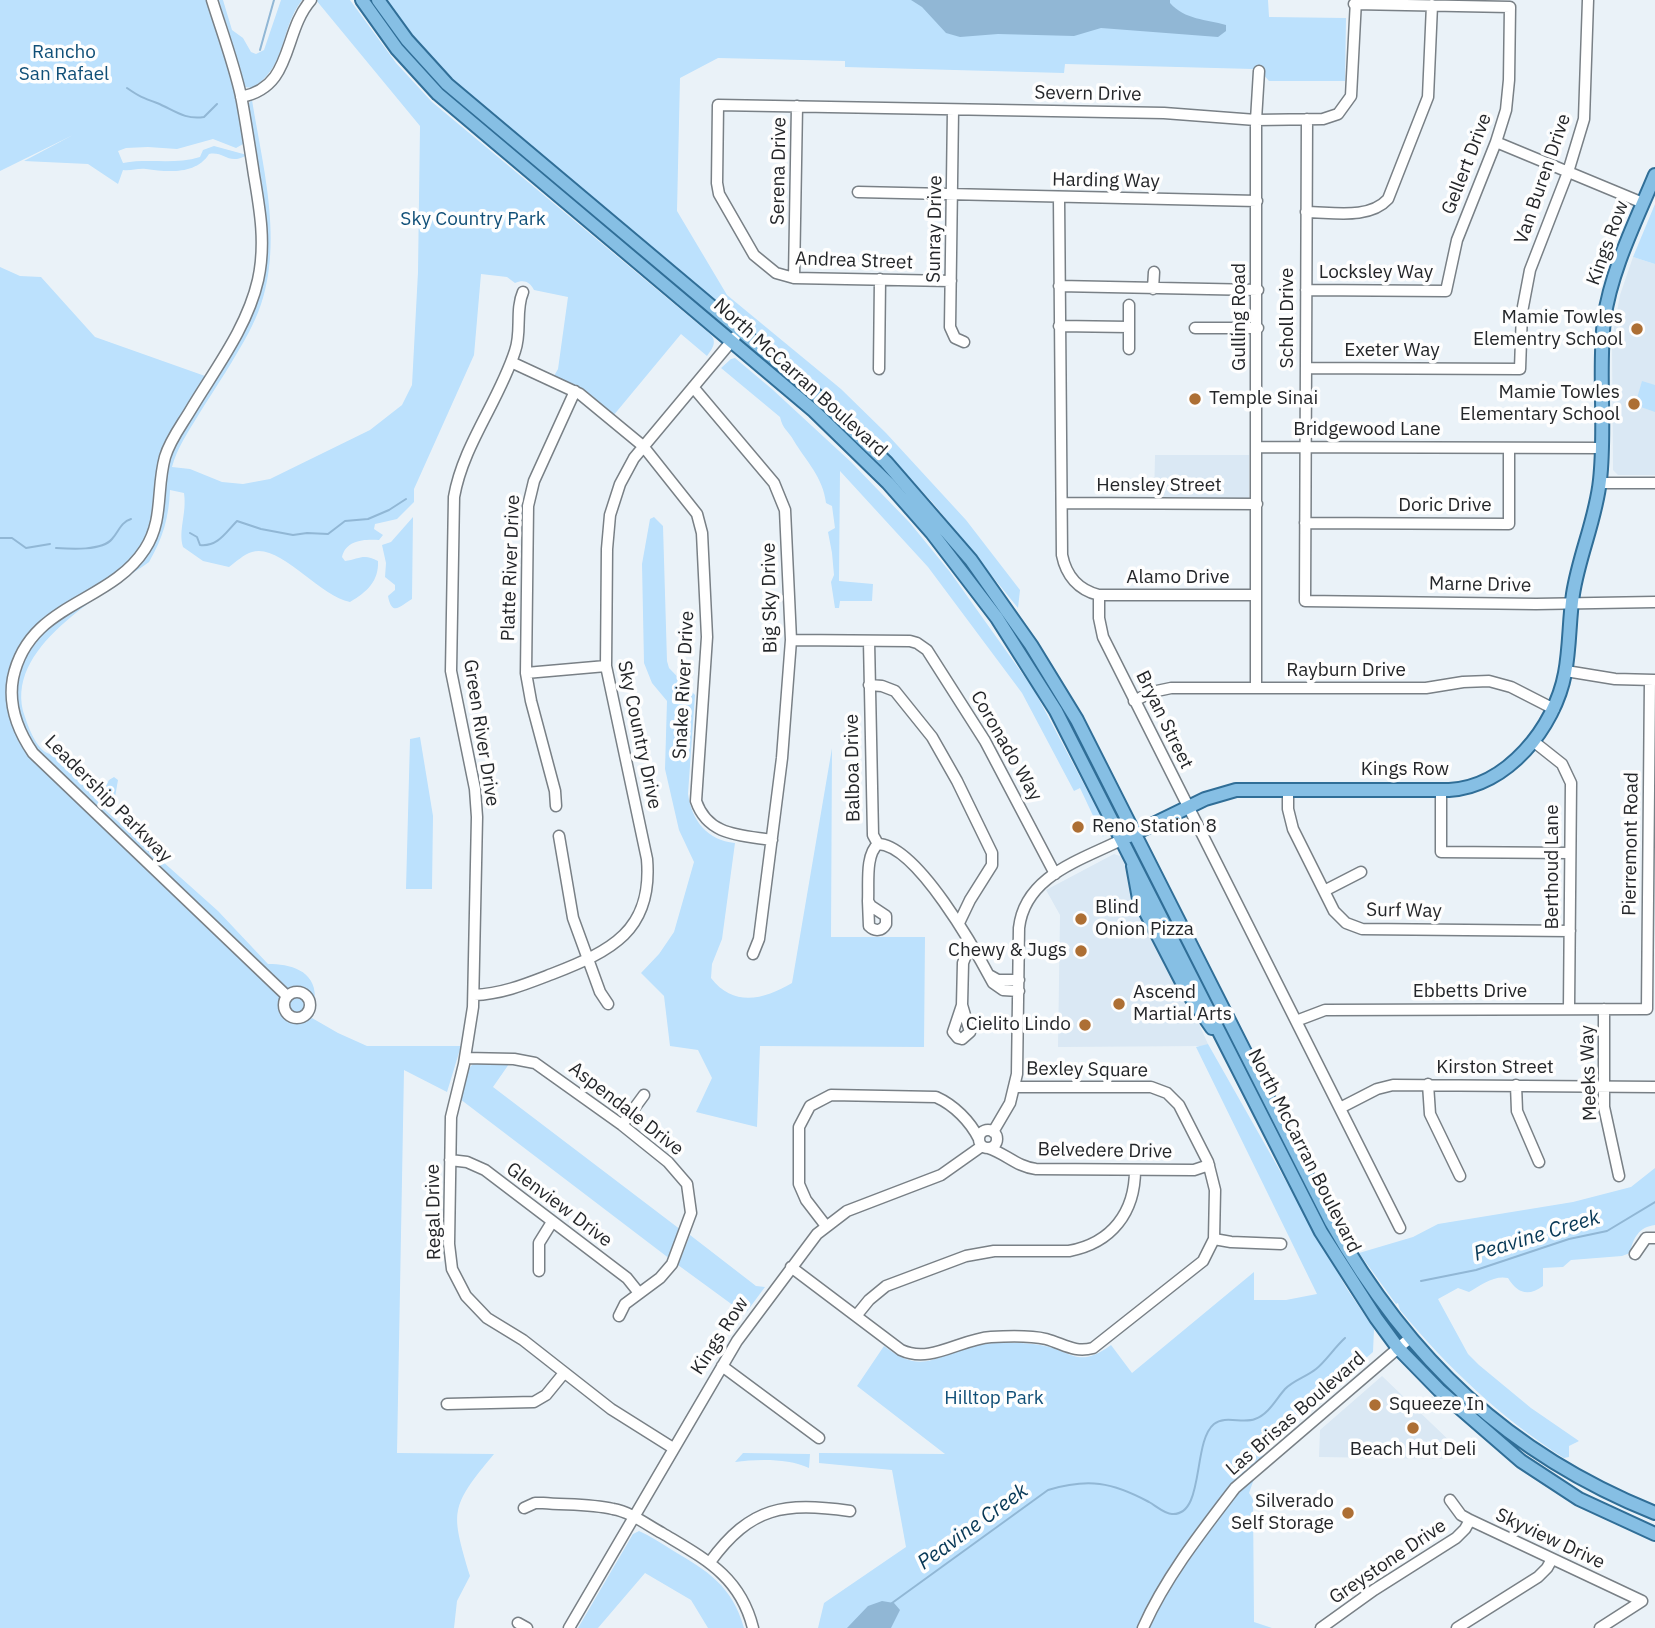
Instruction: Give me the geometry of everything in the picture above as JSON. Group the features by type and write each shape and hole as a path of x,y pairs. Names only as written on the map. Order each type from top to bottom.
{"main road":[{"name":"North McCarran Boulevard","path":"362,0 416,72 454,109 736,336"},
{"name":"North McCarran Boulevard","path":"378,0 407,40 447,84 736,336 958,554 1043,688 1129,836 1331,1222 1372,1289 1410,1338 1454,1385 1479,1407 1564,1470 1655,1513"},
{"name":"Kings Row","path":"1129,836 1225,792 1288,789 1457,789 1483,781 1509,764 1533,741 1554,709 1566,671 1572,603 1600,483 1605,318 1613,280 1655,175"},
{"name":"North McCarran Boulevard","path":"1129,836 1136,892 1187,992 1234,1059 1321,1232 1351,1281 1398,1348 1473,1422 1521,1461 1580,1499 1655,1534"}],"street":[{"name":"Leadership Parkway","path":"212,0 241,96 262,232 261,261 250,306 168,448 161,473 159,515 146,549 125,573 50,619 32,636 15,670 12,696 18,725 33,753 287,996"},
{"path":"241,96 264,88 276,76 285,60 299,17 311,0"},
{"name":"Van Buren Drive","path":"1520,369 1522,312 1530,270 1568,172 1586,108 1588,0"},
{"path":"1306,212 1366,212 1379,208 1388,199 1428,97 1432,5 1355,2"},
{"name":"Severn Drive","path":"718,105 1164,113 1256,120 1323,119 1338,114 1348,104 1351,96 1355,2"},
{"name":"Gellert Drive","path":"1432,5 1510,7 1508,93 1504,118 1461,230 1446,291"},
{"name":"Gulling Road","path":"1256,688 1256,120 1259,71"},
{"name":"Andrea Street","path":"718,105 717,183 723,204 761,262 776,273 794,278 951,281"},
{"name":"Serena Drive","path":"794,278 797,106"},
{"name":"Sunray Drive","path":"953,110 950,327 955,338 964,342"},
{"name":"Scholl Drive","path":"1305,601 1307,119"},
{"path":"1496,142 1643,203"},
{"name":"Harding Way","path":"858,192 1257,201"},
{"path":"1059,198 1062,555 1067,572 1084,590 1099,595"},
{"path":"1153,289 1154,272"},
{"path":"879,369 880,279"},
{"path":"1059,286 1258,290"},
{"name":"Locksley Way","path":"1306,290 1446,291"},
{"name":"Green River Drive","path":"474,995 476,804 451,671 453,506 460,474 519,339 519,306 523,292"},
{"path":"1129,305 1129,349"},
{"path":"1059,326 1129,327"},
{"path":"1195,328 1258,328"},
{"name":"Sky Country Drive","path":"474,995 514,989 589,960 612,946 631,927 642,906 648,883 647,859 606,666 610,515 620,484 643,446 736,336"},
{"name":"Snake River Drive","path":"511,362 575,391 643,446 697,514 702,533 707,637 695,792 699,809 709,823 724,832 772,839"},
{"name":"Exeter Way","path":"1306,368 1520,369"},
{"name":"Big Sky Drive","path":"693,387 774,483 783,500 791,640 782,758 760,939 753,954"},
{"name":"Platte River Drive","path":"556,806 555,791 526,673 530,494 575,391"},
{"name":"Bridgewood Lane","path":"1257,447 1602,448"},
{"name":"Doric Drive","path":"1305,523 1509,524 1509,448"},
{"path":"1600,483 1655,483"},
{"name":"Hensley Street","path":"1062,503 1257,504"},
{"name":"Alamo Drive","path":"1099,595 1256,595"},
{"name":"Bryan Street","path":"1099,595 1099,618 1103,637 1399,1228"},
{"name":"Marne Drive","path":"1305,601 1655,602"},
{"path":"791,640 869,641"},
{"name":"Coronado Way","path":"869,641 917,643 927,650 985,741 1055,874"},
{"name":"Balboa Drive","path":"869,641 872,831 878,844 885,844 905,857 959,923 997,988 1003,990 1018,985"},
{"path":"526,673 606,666"},
{"path":"1566,671 1615,679 1652,680"},
{"name":"Pierremont Road","path":"1647,1009 1651,930 1652,680"},
{"name":"Rayburn Drive","path":"1135,701 1152,692 1171,688 1426,688 1489,681 1511,687 1554,709"},
{"path":"869,685 895,691 924,727 951,769 992,853 992,865 959,923"},
{"name":"Berthoud Lane","path":"1533,741 1562,764 1569,776 1569,1009"},
{"name":"Surf Way","path":"1288,789 1288,809 1293,829 1324,891 1339,917 1346,923 1362,929 1570,931"},
{"path":"1441,790 1441,852 1570,853"},
{"path":"559,836 573,918 600,992 608,1004"},
{"name":"Kings Row","path":"992,1134 1004,1115 1015,1087 1018,1062 1019,928 1023,909 1033,891 1055,874 1129,836"},
{"path":"868,901 870,855 878,844"},
{"path":"1324,891 1361,872"},
{"path":"962,1005 963,959 974,949"},
{"name":"Regal Drive","path":"474,995 466,1058 451,1117 450,1257 463,1291 487,1318 523,1340 611,1409 673,1448"},
{"name":"Meeks Way","path":"1604,1009 1604,1107 1619,1177"},
{"name":"Ebbetts Drive","path":"1296,1021 1325,1010 1647,1009"},
{"name":"Aspendale Drive","path":"466,1058 525,1059 535,1063 622,1125 675,1168 687,1184 692,1204 689,1222 672,1264 660,1278 625,1304 619,1316"},
{"path":"1427,1084 1430,1114 1460,1176"},
{"name":"Kirston Street","path":"1340,1108 1384,1086 1427,1084 1655,1087"},
{"path":"1516,1085 1517,1111 1539,1162"},
{"name":"Bexley Square","path":"1015,1087 1151,1087 1167,1093 1179,1105 1209,1165 1215,1190 1214,1239"},
{"path":"622,1125 644,1095"},
{"path":"826,1226 806,1200 798,1175 799,1127 805,1112 816,1101 836,1095 931,1096 947,1103 970,1123 992,1134 1004,1154"},
{"path":"970,1123 983,1144"},
{"name":"Kings Row","path":"983,1144 981,1133 992,1134"},
{"name":"Kings Row","path":"569,1628 673,1448 753,1317 826,1226 847,1211 941,1175 983,1144 995,1143 992,1134"},
{"name":"Belvedere Drive","path":"983,1144 1030,1169 1194,1170 1209,1165"},
{"name":"Glenview Drive","path":"450,1160 467,1162 485,1170 627,1278 639,1293"},
{"path":"856,1317 869,1300 886,1286 966,1256 994,1251 1069,1251 1101,1240 1117,1226 1129,1207 1135,1188 1135,1170"},
{"path":"539,1271 539,1243 552,1222"},
{"path":"1635,1254 1646,1238 1655,1238"},
{"path":"791,1267 901,1350 916,1356 932,1354 970,1340 994,1337 1036,1338 1069,1349 1086,1350 1101,1345 1203,1261 1214,1239 1281,1244"},
{"name":"Las Brisas Boulevard","path":"1143,1628 1157,1600 1235,1488 1410,1338"},
{"path":"722,1366 819,1438"},
{"path":"447,1404 534,1402 546,1395 564,1373"},
{"name":"Skyview Drive","path":"1450,1500 1461,1515 1470,1520 1642,1601 1600,1628"},
{"path":"524,1508 535,1503 581,1506 615,1509 634,1517 710,1562 737,1590 752,1628"},
{"path":"710,1562 732,1535 766,1513 809,1506 850,1511"},
{"name":"Greystone Drive","path":"1321,1628 1374,1590 1456,1538 1465,1530 1470,1520"},
{"path":"1457,1628 1538,1577 1552,1559"}],"shaded area":[{"path":"911,0 1170,0 1182,13 1226,25 1226,31 1218,37 1101,28 1074,36 998,34 960,37 946,33 922,7"},
{"name":"Mamie Towles Elementary School","path":"1633,257 1655,264 1655,475 1618,475 1613,470 1612,339 1620,295"},
{"path":"1155,455 1249,455 1249,499 1154,499"},
{"path":"1114,854 1126,861 1138,907 1193,1011 1208,1044 1205,1046 1058,1047 1060,915 1046,890"},
{"path":"1382,1376 1456,1447 1442,1459 1319,1457 1320,1430"},
{"path":"882,1601 894,1603 900,1610 891,1628 847,1628 868,1606"}],"green space":[{"name":"Rancho San Rafael","path":"0,0 207,0 233,81 245,143 236,148 213,139 177,149 148,147 118,151 123,163 190,159 200,157 203,150 214,146 247,155 231,159 219,154 209,154 197,166 181,170 123,170 118,184 88,164 24,161 73,135 0,171"},
{"path":"219,0 223,0 232,30 243,38 251,52 256,54 264,50 281,0 302,0 272,69 252,88 245,87"},
{"name":"Sky Country Park","path":"316,0 350,0 396,63 432,102 709,333 714,342 713,347 707,356 681,334 613,416 582,390 554,376 558,369 568,297 534,290 524,281 515,283 507,277 481,274 474,355 414,489 414,502 397,519 375,524 374,529 383,535 379,540 362,540 344,551 342,557 345,561 365,557 378,561 374,580 362,594 350,602 338,598 287,562 263,551 249,553 229,567 203,561 183,547 181,534 184,493 170,490 164,527 149,562 112,587 140,563 157,535 168,463 175,444 239,339 263,275 267,244 266,225 262,184 247,105 252,100 270,217 268,276 261,304 249,332 183,440 172,467 190,469 222,482 243,484 270,479 370,430 402,405 412,385 418,272 420,126"},
{"path":"386,0 1268,0 1269,17 1346,18 1345,81 1269,81 1262,73 1253,69 1065,64 1064,73 845,67 845,61 718,58 680,78 677,211 727,295 841,389 886,433 966,520 1020,590 1018,608 933,503 824,393 457,84 417,42"},
{"path":"1655,204 1655,264 1633,257"},
{"path":"0,267 20,276 41,277 95,337 205,376 164,449 157,471 152,523 144,543 128,563 108,579 45,619 28,635 15,657 8,684 8,702 14,726 25,750 276,992 279,996 280,1011 286,1020 297,1023 312,1018 367,1046 461,1046 447,1092 404,1070 397,1453 494,1454 469,1487 458,1511 459,1537 470,1576 457,1601 454,1628 0,1628"},
{"path":"735,358 851,462 910,523 950,572 1034,690 1107,828 1103,837 1080,788 1074,791 1022,693 928,567 840,471 839,581 873,584 872,601 840,601 839,608 835,608 828,532 835,528 832,506 826,503 818,477 780,417 721,368"},
{"path":"1642,381 1655,385 1655,412 1635,405"},
{"path":"413,517 412,599 394,608 388,596 395,590 395,585 385,577 386,563 382,545 391,542"},
{"path":"654,517 663,526 667,661 669,668 695,695 688,794 690,804 702,828 716,838 735,843 722,939 712,964 711,978 730,994 750,998 771,993 792,983 832,748 831,937 925,937 924,1047 760,1046 757,1127 696,1112 712,1078 698,1050 670,1046 664,996 641,973 659,954 674,932 694,862 679,830 665,769 667,701 652,683 644,663 642,564 650,519"},
{"path":"110,589 61,626 42,646 28,668 22,692 25,717 31,732 39,747 50,754 78,763 100,786 105,788 114,777 118,780 114,803 104,809 218,911 268,964 293,967 306,975 311,980 315,997 305,988 282,986 40,754 22,721 17,697 19,673 33,643 61,618"},
{"path":"420,737 433,816 432,889 406,889 410,739"},
{"path":"297,997 305,1005 297,1013 289,1005"},
{"name":"Hilltop Park","path":"1208,1044 1347,1289 1374,1329 1373,1352 1267,1443 1249,1493 1253,1499 1254,1622 1272,1628 818,1628 824,1603 906,1547 892,1470 819,1463 819,1453 945,1454 857,1386 884,1346 909,1360 920,1362 990,1343 1040,1345 1082,1357 1100,1352 1111,1345 1132,1373 1254,1272 1254,1300 1286,1300 1317,1294 1196,1047"},
{"path":"473,1064 509,1064 493,1087 681,1230 670,1259 460,1099 468,1069"},
{"path":"1655,1168 1655,1225 1638,1234 1630,1253 1571,1260 1563,1267 1543,1268 1543,1286 1532,1292 1519,1290 1508,1278 1503,1277 1488,1281 1469,1292 1458,1288 1438,1299 1468,1354 1531,1408 1579,1441 1569,1446 1569,1457 1564,1458 1541,1443 1497,1409 1456,1372 1400,1310 1398,1303 1396,1304 1359,1253 1413,1237 1438,1224 1573,1202 1631,1187"},
{"path":"690,1235 756,1286 765,1287 745,1314 678,1265"},
{"path":"743,1453 810,1454 809,1468 782,1461 735,1462"},
{"path":"639,1531 697,1565 717,1581 733,1601 744,1628 708,1628 691,1600 645,1573 598,1628 578,1628 633,1534"}],"waterway":[{"path":"260,50 274,0"},
{"path":"127,88 179,114 191,117 204,117 217,104"},
{"path":"190,533 197,537 200,545 212,544 237,521 293,535 328,534 345,521 368,519 406,499"},
{"path":"56,548 101,546 112,539 122,525 131,519"},
{"path":"0,538 12,538 26,548 50,544"},
{"name":"Peavine Creek","path":"1421,1281 1476,1270 1569,1239 1607,1231 1655,1202"},
{"name":"Peavine Creek","path":"892,1603 1048,1490 1075,1484 1100,1484 1136,1495 1169,1514 1182,1511 1194,1491 1203,1446 1207,1433 1214,1424 1223,1420 1250,1420 1260,1417 1285,1389 1316,1369 1345,1338"}],"place":[{"name":"Mamie Towles Elementry School","path":"1637,329"},
{"name":"Temple Sinai","path":"1195,399"},
{"name":"Mamie Towles Elementary School","path":"1634,404"},
{"name":"Reno Station 8","path":"1078,827"},
{"name":"Blind Onion Pizza","path":"1081,919"},
{"name":"Chewy & Jugs","path":"1081,951"},
{"name":"Ascend Martial Arts","path":"1119,1004"},
{"name":"Cielito Lindo","path":"1085,1025"},
{"name":"Squeeze In","path":"1375,1405"},
{"name":"Beach Hut Deli","path":"1413,1428"},
{"name":"Silverado Self Storage","path":"1348,1513"}]}
